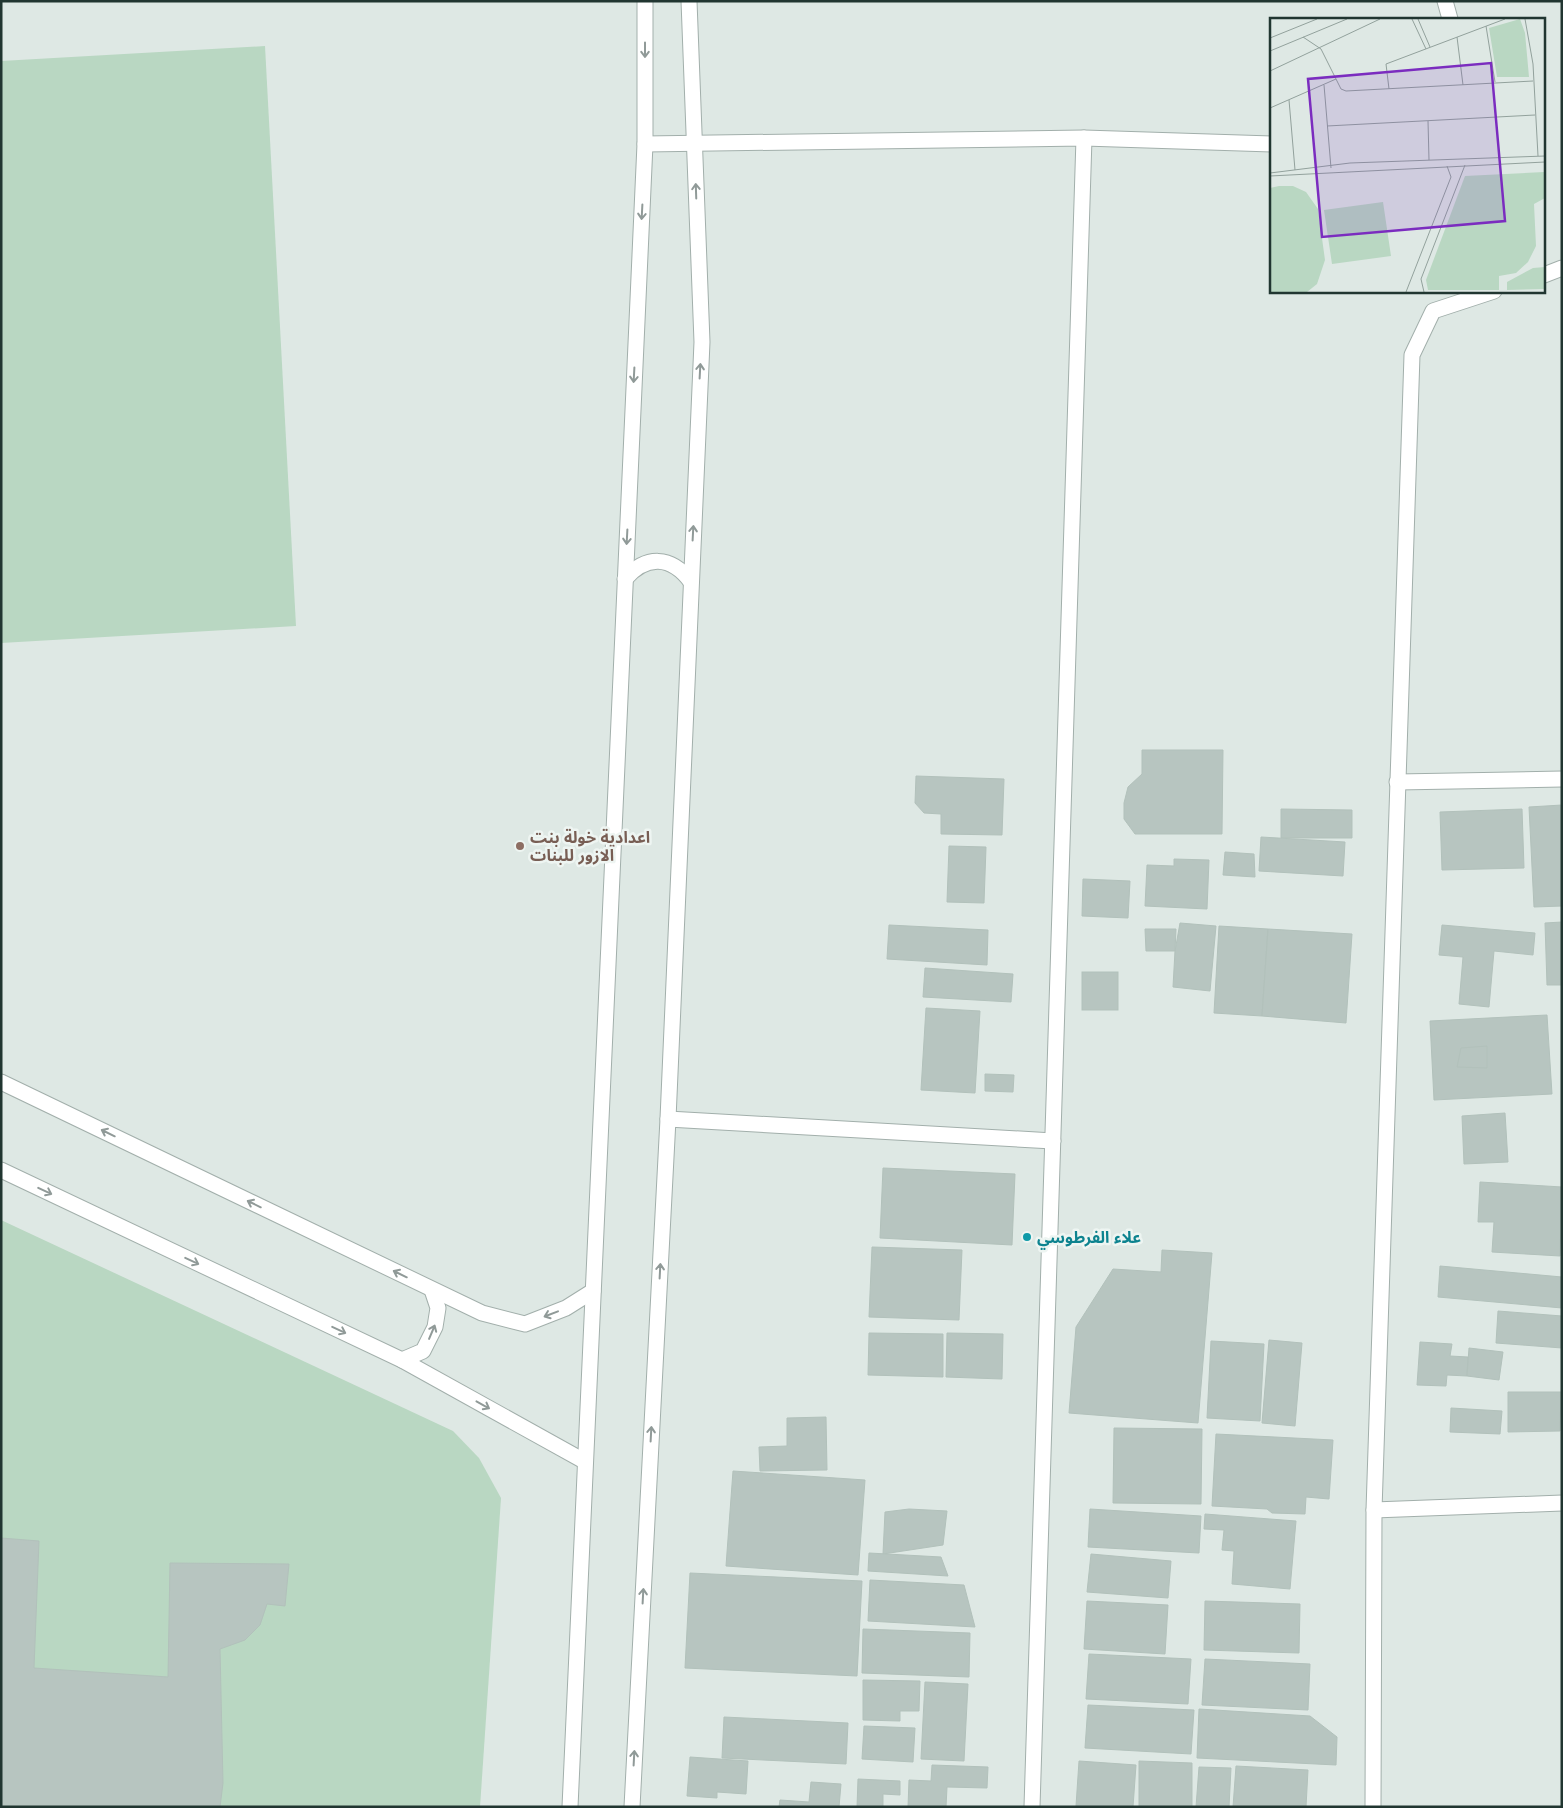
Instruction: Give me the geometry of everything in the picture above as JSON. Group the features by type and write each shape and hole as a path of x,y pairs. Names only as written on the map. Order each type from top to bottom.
{"street":[{"path":"570,1807 584,1461 645,144 645,1"},
{"path":"632,1807 668,1119 702,342 689,1"},
{"path":"1444,1 1450,18"},
{"path":"645,144 1084,138 1270,144"},
{"path":"1032,1807 1084,138"},
{"path":"1546,274 1562,268"},
{"path":"1373,1807 1374,1510 1412,355 1433,311 1491,292"},
{"path":"625,580 634,570 645,563 658,561 671,564 683,571 691,582"},
{"path":"1397,782 1562,779"},
{"path":"1,1082 482,1313 525,1324 566,1308 593,1291"},
{"path":"668,1119 1053,1142"},
{"path":"1,1170 402,1360 584,1461"},
{"path":"402,1360 424,1351 435,1327 438,1308 432,1290"},
{"path":"1374,1510 1562,1503"}],"green space":[{"path":"265,46 296,626 1,643 1,61"},
{"path":"1,1220 453,1431 479,1458 501,1498 480,1807 1,1807"}],"building":[{"path":"1142,750 1223,750 1222,834 1135,834 1124,819 1124,803 1128,787 1142,774"},
{"path":"916,776 1004,779 1002,835 941,834 941,814 924,813 915,803"},
{"path":"1562,805 1562,906 1534,907 1529,807"},
{"path":"1281,809 1352,810 1352,838 1281,838"},
{"path":"1522,809 1524,868 1442,870 1440,812"},
{"path":"1261,837 1345,842 1343,876 1259,871"},
{"path":"949,846 986,847 984,903 947,902"},
{"path":"1225,852 1254,854 1255,877 1223,875"},
{"path":"1174,859 1209,860 1207,909 1145,906 1147,865 1174,866"},
{"path":"1083,879 1130,881 1128,918 1082,916"},
{"path":"1562,922 1562,985 1547,985 1545,923"},
{"path":"1180,923 1216,926 1210,991 1173,987 1175,951"},
{"path":"889,925 988,930 987,965 887,959"},
{"path":"1442,925 1535,933 1533,955 1494,951 1489,1007 1459,1004 1463,957 1439,955"},
{"path":"1219,926 1268,929 1262,1016 1214,1013"},
{"path":"1145,929 1176,929 1175,951 1146,951"},
{"path":"1268,929 1352,934 1346,1023 1262,1016"},
{"path":"925,968 1013,974 1011,1002 923,997"},
{"path":"1082,972 1118,972 1118,1010 1082,1010"},
{"path":"926,1008 980,1011 975,1093 921,1090"},
{"path":"1547,1015 1552,1094 1434,1100 1430,1021"},
{"path":"1487,1046 1487,1068 1457,1067 1461,1048"},
{"path":"985,1074 1014,1075 1013,1092 985,1091"},
{"path":"1505,1113 1508,1162 1464,1164 1462,1116"},
{"path":"883,1168 1015,1174 1012,1245 880,1238"},
{"path":"1480,1182 1562,1187 1560,1256 1492,1252 1494,1222 1478,1222"},
{"path":"872,1247 962,1250 959,1320 869,1317"},
{"path":"1162,1250 1212,1253 1198,1423 1069,1413 1076,1327 1113,1269 1161,1272"},
{"path":"1440,1266 1562,1277 1562,1308 1438,1297"},
{"path":"1498,1311 1562,1316 1562,1348 1496,1343"},
{"path":"869,1333 943,1334 943,1377 868,1375"},
{"path":"947,1333 1003,1334 1002,1379 946,1377"},
{"path":"1269,1340 1302,1343 1295,1426 1262,1423"},
{"path":"1211,1341 1264,1344 1260,1421 1207,1418"},
{"path":"1420,1342 1452,1344 1450,1356 1468,1357 1467,1376 1447,1375 1446,1386 1417,1385"},
{"path":"1469,1348 1503,1352 1499,1380 1467,1376"},
{"path":"1508,1392 1561,1392 1560,1431 1508,1432"},
{"path":"1451,1408 1502,1411 1500,1434 1450,1432"},
{"path":"826,1417 827,1470 760,1471 759,1447 787,1446 787,1418"},
{"path":"1114,1428 1202,1429 1201,1504 1113,1503"},
{"path":"1216,1434 1333,1440 1329,1499 1306,1497 1305,1514 1272,1513 1267,1509 1212,1506"},
{"path":"733,1471 865,1480 858,1575 726,1566"},
{"path":"909,1509 947,1511 943,1545 883,1554 885,1512"},
{"path":"1090,1509 1201,1516 1199,1553 1088,1547"},
{"path":"1205,1514 1296,1521 1290,1589 1232,1584 1234,1551 1222,1550 1224,1530 1204,1529"},
{"path":"1,1538 39,1541 34,1668 168,1677 170,1563 289,1564 285,1606 267,1604 260,1625 245,1640 220,1649 223,1783 220,1807 1,1807"},
{"path":"869,1553 941,1557 948,1576 868,1571"},
{"path":"1091,1554 1171,1561 1168,1598 1087,1592"},
{"path":"690,1573 862,1581 857,1676 685,1668"},
{"path":"870,1580 964,1585 975,1627 868,1621"},
{"path":"1087,1601 1168,1605 1165,1654 1084,1649"},
{"path":"1205,1601 1300,1604 1299,1653 1204,1650"},
{"path":"863,1629 970,1633 969,1677 862,1673"},
{"path":"1089,1654 1191,1659 1188,1704 1086,1699"},
{"path":"1205,1659 1310,1664 1308,1710 1202,1705"},
{"path":"863,1680 920,1681 919,1711 900,1711 900,1721 863,1720"},
{"path":"925,1682 968,1684 964,1761 921,1759"},
{"path":"1088,1705 1194,1710 1191,1754 1085,1748"},
{"path":"1199,1709 1310,1716 1337,1737 1336,1765 1197,1758"},
{"path":"724,1717 848,1723 846,1764 722,1758"},
{"path":"864,1726 915,1728 913,1762 862,1759"},
{"path":"690,1757 748,1761 746,1794 717,1792 717,1798 687,1796"},
{"path":"1079,1761 1136,1765 1133,1807 1076,1806"},
{"path":"1139,1761 1192,1763 1192,1807 1139,1806"},
{"path":"932,1765 988,1767 987,1788 947,1787 946,1807 908,1807 909,1780 931,1781"},
{"path":"1236,1766 1308,1770 1306,1807 1233,1807"},
{"path":"1199,1767 1231,1768 1229,1807 1196,1807"},
{"path":"858,1779 900,1781 900,1795 883,1794 883,1807 857,1807"},
{"path":"811,1782 841,1784 839,1807 779,1807 780,1800 809,1802"}],"place":[{"name":"اعدادية خولة بنت الازور للبنات","path":"520,846"},
{"name":"علاء الفرطوسي","path":"1027,1237"}]}
